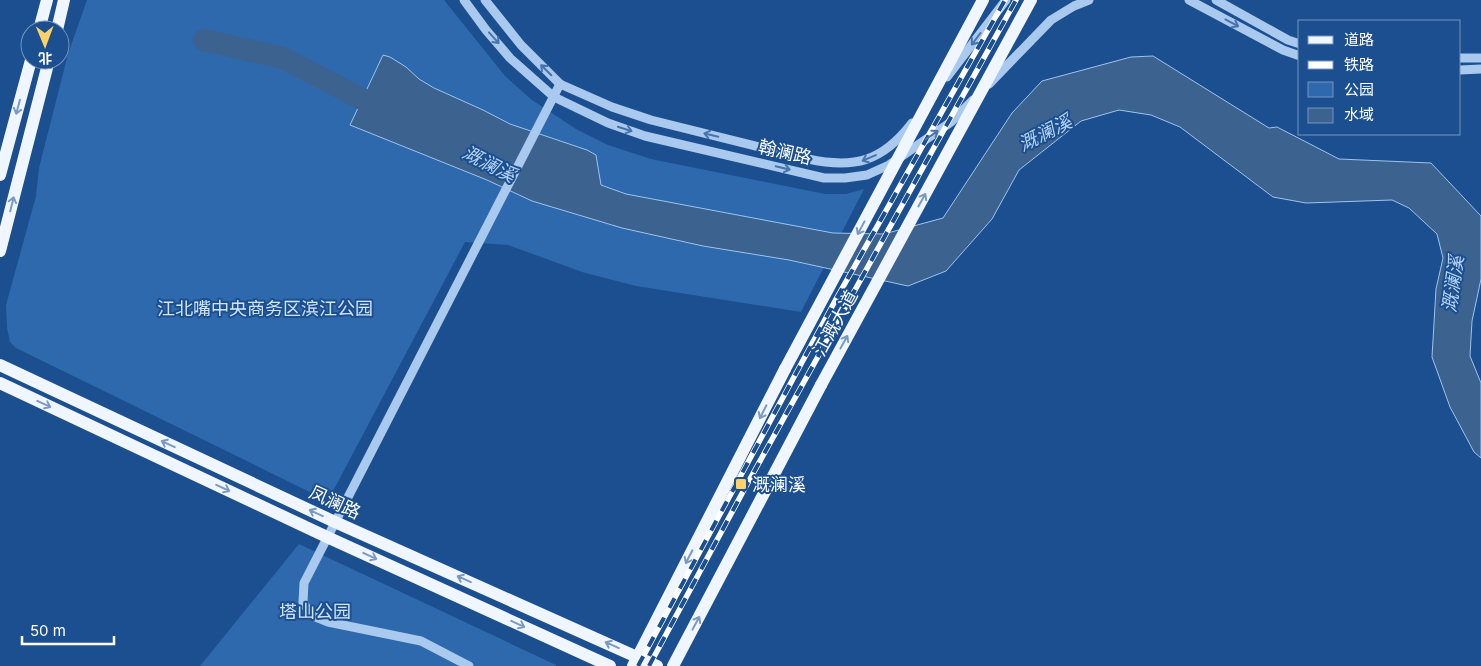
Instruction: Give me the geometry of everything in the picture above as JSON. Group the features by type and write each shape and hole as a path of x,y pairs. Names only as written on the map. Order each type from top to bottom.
{"main road":[{"path":"42,20 47,0"},
{"path":"59,20 64,0"},
{"name":"江溉大道","path":"636,661 785,369 983,0"},
{"name":"江溉大道","path":"673,666 821,385 1031,0"},
{"path":"0,175 28,70"},
{"path":"0,251 46,70"},
{"name":"凤澜路","path":"0,365 636,661 656,666"},
{"name":"凤澜路","path":"0,383 610,666"}],"street":[{"name":"翰澜路","path":"464,0 510,58 554,97 608,123 645,136 824,178 867,175 889,165 951,122 1051,20 1074,6 1089,0"},
{"name":"翰澜路","path":"485,0 521,45 560,84 612,107 660,122 824,163 844,164 862,162 883,152 900,139 1006,0"},
{"path":"1189,0 1283,50 1298,55"},
{"path":"1216,0 1288,40 1298,43"},
{"path":"1461,58 1481,58"},
{"path":"1461,70 1481,69"},
{"path":"469,666 421,641 328,622 311,615 304,602 304,583 560,84"}],"green space":[{"name":"江北嘴中央商务区滨江公园","path":"87,0 444,0 505,76 532,100 576,129 608,145 651,159 825,194 846,194 864,189 801,312 636,286 582,272 508,245 465,242 332,493 318,496 16,348 10,342 6,305 36,196 39,168 64,70 70,70 70,48"},
{"name":"塔山公园","path":"299,544 556,665 556,666 200,666"}],"water":[{"path":"383,55 406,67 419,79 434,88 510,124 587,150 596,155 601,185 626,194 833,233 884,234 943,218 1012,113 1042,81 1131,57 1153,56 1269,128 1277,127 1339,159 1431,163 1481,216 1481,279 1472,321 1470,356 1481,383 1481,458 1474,452 1450,407 1432,357 1436,289 1443,258 1437,234 1409,208 1392,200 1306,203 1273,197 1180,127 1151,115 1119,110 1081,121 1019,170 992,219 946,271 908,286 789,260 703,246 622,228 532,201 487,180 350,125"}],"waterway":[{"name":"溉澜溪","path":"204,40 283,58 389,113"}],"railway":[{"path":"638,666 835,301 1005,0"},
{"path":"649,666 745,488 1016,0"}],"place":[{"name":"溉澜溪","path":"741,484"}]}
